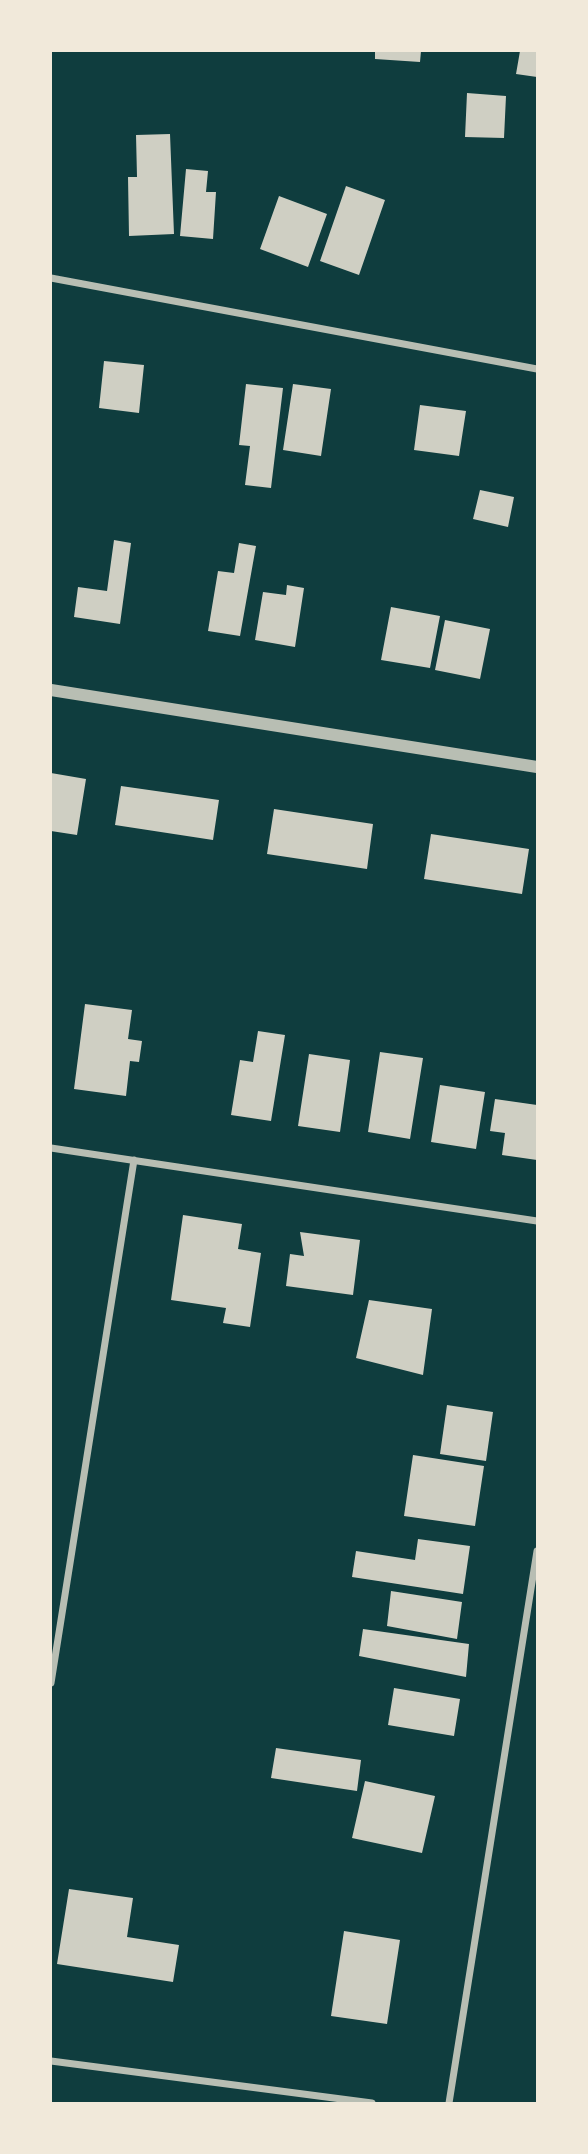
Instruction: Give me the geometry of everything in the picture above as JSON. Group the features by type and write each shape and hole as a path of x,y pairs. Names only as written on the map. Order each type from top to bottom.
{"street":[{"path":"51,278 537,369"},
{"path":"51,690 537,767"},
{"path":"51,1148 537,1221"},
{"path":"51,1683 134,1160"},
{"path":"449,2103 537,1551"},
{"path":"51,2061 372,2103"}],"building":[{"path":"375,51 421,51 420,62 375,59"},
{"path":"520,51 537,51 537,77 516,74"},
{"path":"467,93 506,96 504,138 465,137"},
{"path":"170,134 174,234 129,236 128,177 137,177 136,135"},
{"path":"186,169 208,171 206,192 216,192 213,239 180,236"},
{"path":"346,186 385,200 359,275 320,261"},
{"path":"279,196 327,214 308,267 260,249"},
{"path":"104,361 144,365 139,413 99,408"},
{"path":"246,384 283,388 271,488 245,485 250,446 239,445"},
{"path":"293,384 331,389 321,456 283,450"},
{"path":"420,405 466,411 459,456 414,450"},
{"path":"480,490 514,497 508,527 473,519"},
{"path":"114,540 131,543 120,624 74,617 78,587 107,591"},
{"path":"239,543 256,546 240,636 208,631 218,571 234,573"},
{"path":"287,585 304,588 295,647 255,640 263,592 286,595"},
{"path":"391,607 440,616 430,668 381,660"},
{"path":"445,620 490,629 480,679 435,670"},
{"path":"51,773 86,779 77,835 51,831"},
{"path":"121,786 219,800 213,840 115,825"},
{"path":"274,809 373,824 367,869 267,854"},
{"path":"431,834 529,849 522,894 424,879"},
{"path":"85,1004 132,1010 128,1039 142,1041 139,1062 130,1061 126,1096 74,1089"},
{"path":"258,1031 285,1035 271,1121 231,1115 240,1060 253,1062"},
{"path":"380,1052 423,1058 410,1139 368,1132"},
{"path":"309,1054 350,1060 340,1132 298,1126"},
{"path":"440,1085 485,1092 476,1149 431,1142"},
{"path":"495,1099 537,1105 537,1160 502,1155 505,1133 490,1131"},
{"path":"183,1215 242,1224 238,1249 261,1253 250,1327 223,1323 226,1308 171,1300"},
{"path":"300,1232 360,1240 353,1295 286,1286 290,1254 304,1256"},
{"path":"369,1300 432,1309 423,1375 356,1358"},
{"path":"447,1405 493,1412 486,1461 440,1454"},
{"path":"413,1455 484,1466 475,1526 404,1516"},
{"path":"418,1539 470,1546 463,1594 352,1577 356,1551 415,1560"},
{"path":"391,1591 462,1602 457,1639 387,1626"},
{"path":"363,1629 469,1644 466,1677 359,1656"},
{"path":"394,1688 460,1699 454,1736 388,1725"},
{"path":"276,1748 361,1760 357,1791 271,1778"},
{"path":"365,1781 435,1796 422,1853 352,1838"},
{"path":"69,1889 133,1898 127,1937 179,1945 173,1982 57,1964"},
{"path":"344,1931 400,1940 387,2024 331,2016"}]}
